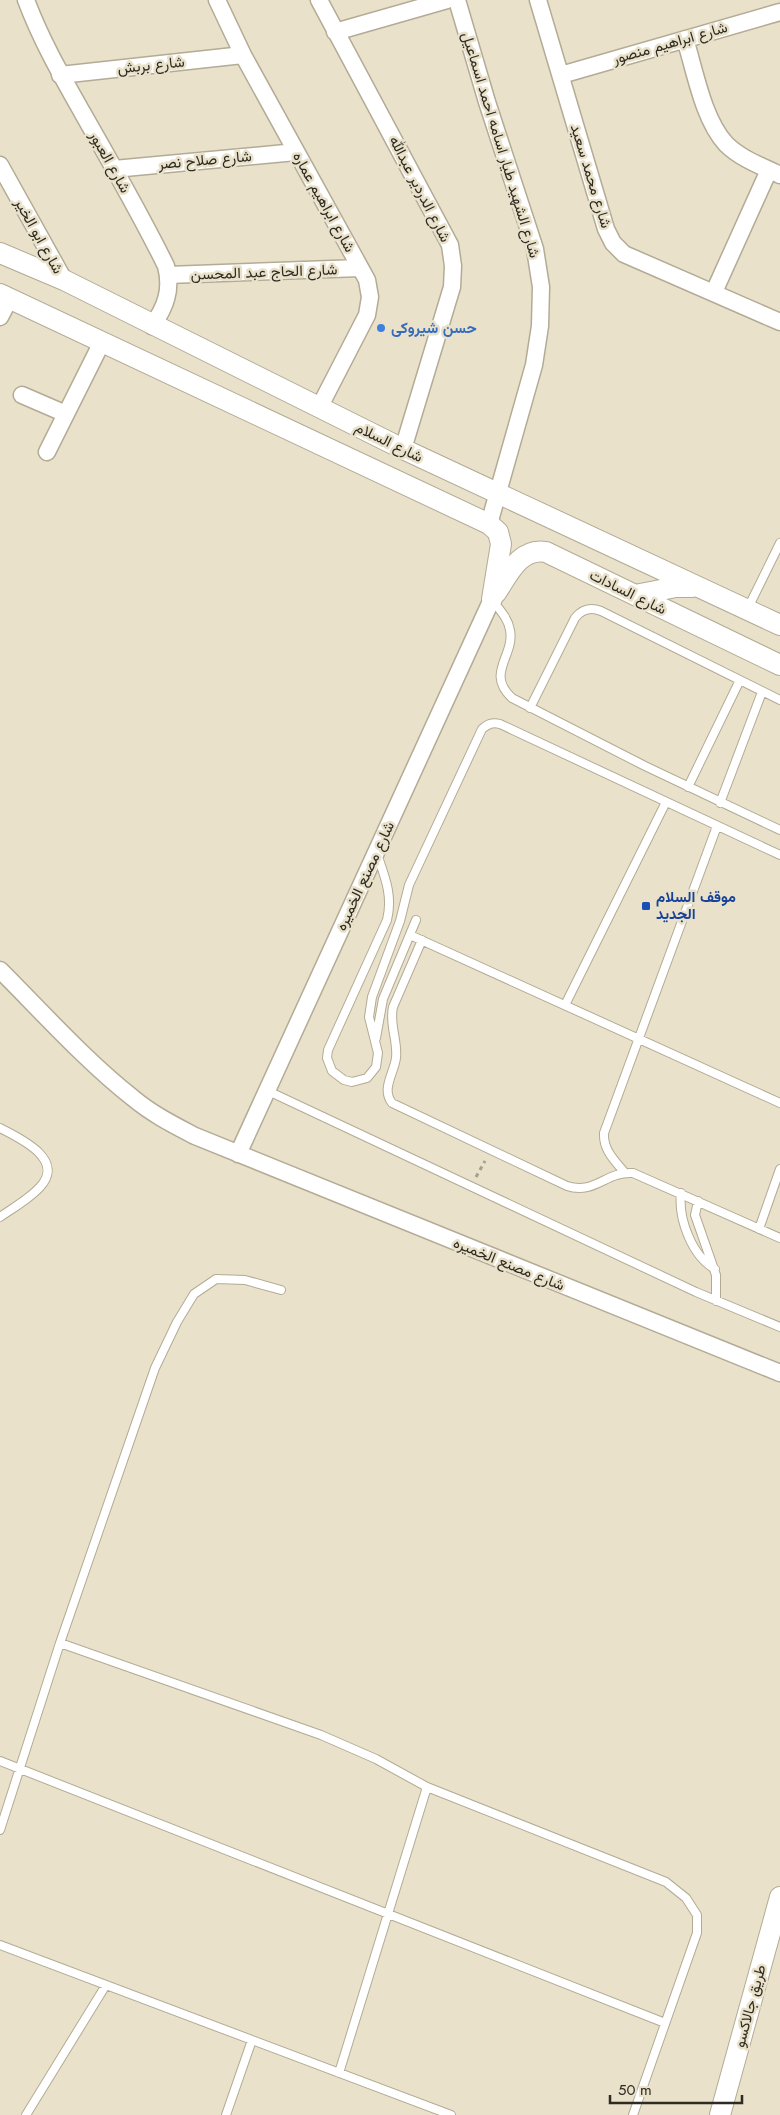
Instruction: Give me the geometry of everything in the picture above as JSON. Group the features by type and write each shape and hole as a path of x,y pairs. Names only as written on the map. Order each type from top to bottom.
{"street":[{"name":"شارع العبور","path":"26,0 60,75 114,169 161,257 168,275 168,293 163,311 152,326"},
{"name":"شارع ابراهيم عماره","path":"217,0 243,55 367,280 370,297 367,314 319,408"},
{"name":"شارع الدردير عبدالله","path":"319,0 441,226 450,245 454,266 452,288 403,449"},
{"path":"335,32 447,0"},
{"name":"شارع الشهيد طيار اسامه احمد اسماعيل","path":"457,0 487,102 535,249 541,287 540,326 534,365 489,524"},
{"name":"شارع محمد سعيد","path":"538,0 606,230 613,243 624,254 780,322"},
{"name":"شارع ابراهيم منصور","path":"561,75 780,12"},
{"path":"685,39 712,123 726,144 746,159 775,172 714,292"},
{"name":"شارع بربش","path":"60,75 243,55"},
{"name":"شارع صلاح نصر","path":"114,169 296,152"},
{"name":"شارع ابو الخير","path":"0,165 64,280"},
{"name":"شارع السلام","path":"0,253 64,280 152,326 403,449 780,625"},
{"name":"شارع الحاج عبد المحسن","path":"168,275 360,268"},
{"path":"0,317 5,296"},
{"name":"شارع السلام","path":"5,296 489,524"},
{"path":"46,452 102,342"},
{"path":"22,394 66,414"},
{"path":"489,524 498,532 501,544 492,599"},
{"name":"شارع السادات","path":"492,599 524,556 540,551 546,552 780,665"},
{"path":"635,595 676,587 698,587"},
{"name":"شارع مصنع الخميره","path":"238,1154 492,599"},
{"name":"شارع مصنع الخميره","path":"0,970 106,1075 133,1099 171,1124 238,1154 780,1373"},
{"name":"طريق جالاكسو","path":"720,2115 780,1897"}],"lane":[{"path":"747,610 780,543"},
{"path":"492,599 508,622 510,629 510,642 501,668 501,682 507,694 530,708 688,788 780,830"},
{"path":"530,708 575,618 578,614 588,609 601,611 739,682 780,700"},
{"path":"688,788 739,682"},
{"path":"720,803 762,692"},
{"path":"376,851 389,890 390,911 328,1050 327,1058 332,1071 344,1080 352,1082 367,1078 376,1067 378,1053 370,1026 370,1006 400,921 409,885 482,729 486,725 492,723 500,724 780,855"},
{"path":"565,1005 666,802"},
{"path":"625,1173 609,1153 605,1145 604,1133 717,826"},
{"path":"375,1044 380,1013 390,981 416,920"},
{"path":"410,935 780,1103"},
{"path":"422,940 391,1017 396,1056 387,1094 396,1106 575,1188 590,1188 610,1176 625,1173 643,1176 780,1238"},
{"path":"380,976 390,981"},
{"path":"266,1090 716,1301 780,1327"},
{"path":"0,1128 28,1142 46,1163 48,1174 39,1188 0,1217"},
{"path":"759,1229 780,1169"},
{"path":"681,1194 680,1202 683,1218 694,1246 702,1258 715,1269"},
{"path":"698,1201 695,1214 696,1221 715,1269 717,1281 716,1301"},
{"path":"0,1830 60,1642 155,1368 177,1322 194,1294 216,1279 245,1280 281,1290"},
{"path":"60,1642 321,1735 376,1759 427,1786 666,1882 686,1898 697,1914 697,1933 633,2115"},
{"path":"0,1761 665,2023"},
{"path":"339,2073 427,1786"},
{"path":"0,1945 452,2115"},
{"path":"26,2115 106,1985"},
{"path":"226,2115 252,2040"}],"path":[{"path":"471,1187 490,1150"}],"place":[{"name":"حسن شيروكى","path":"381,328"},
{"name":"موقف السلام الجديد","path":"646,906"}]}
